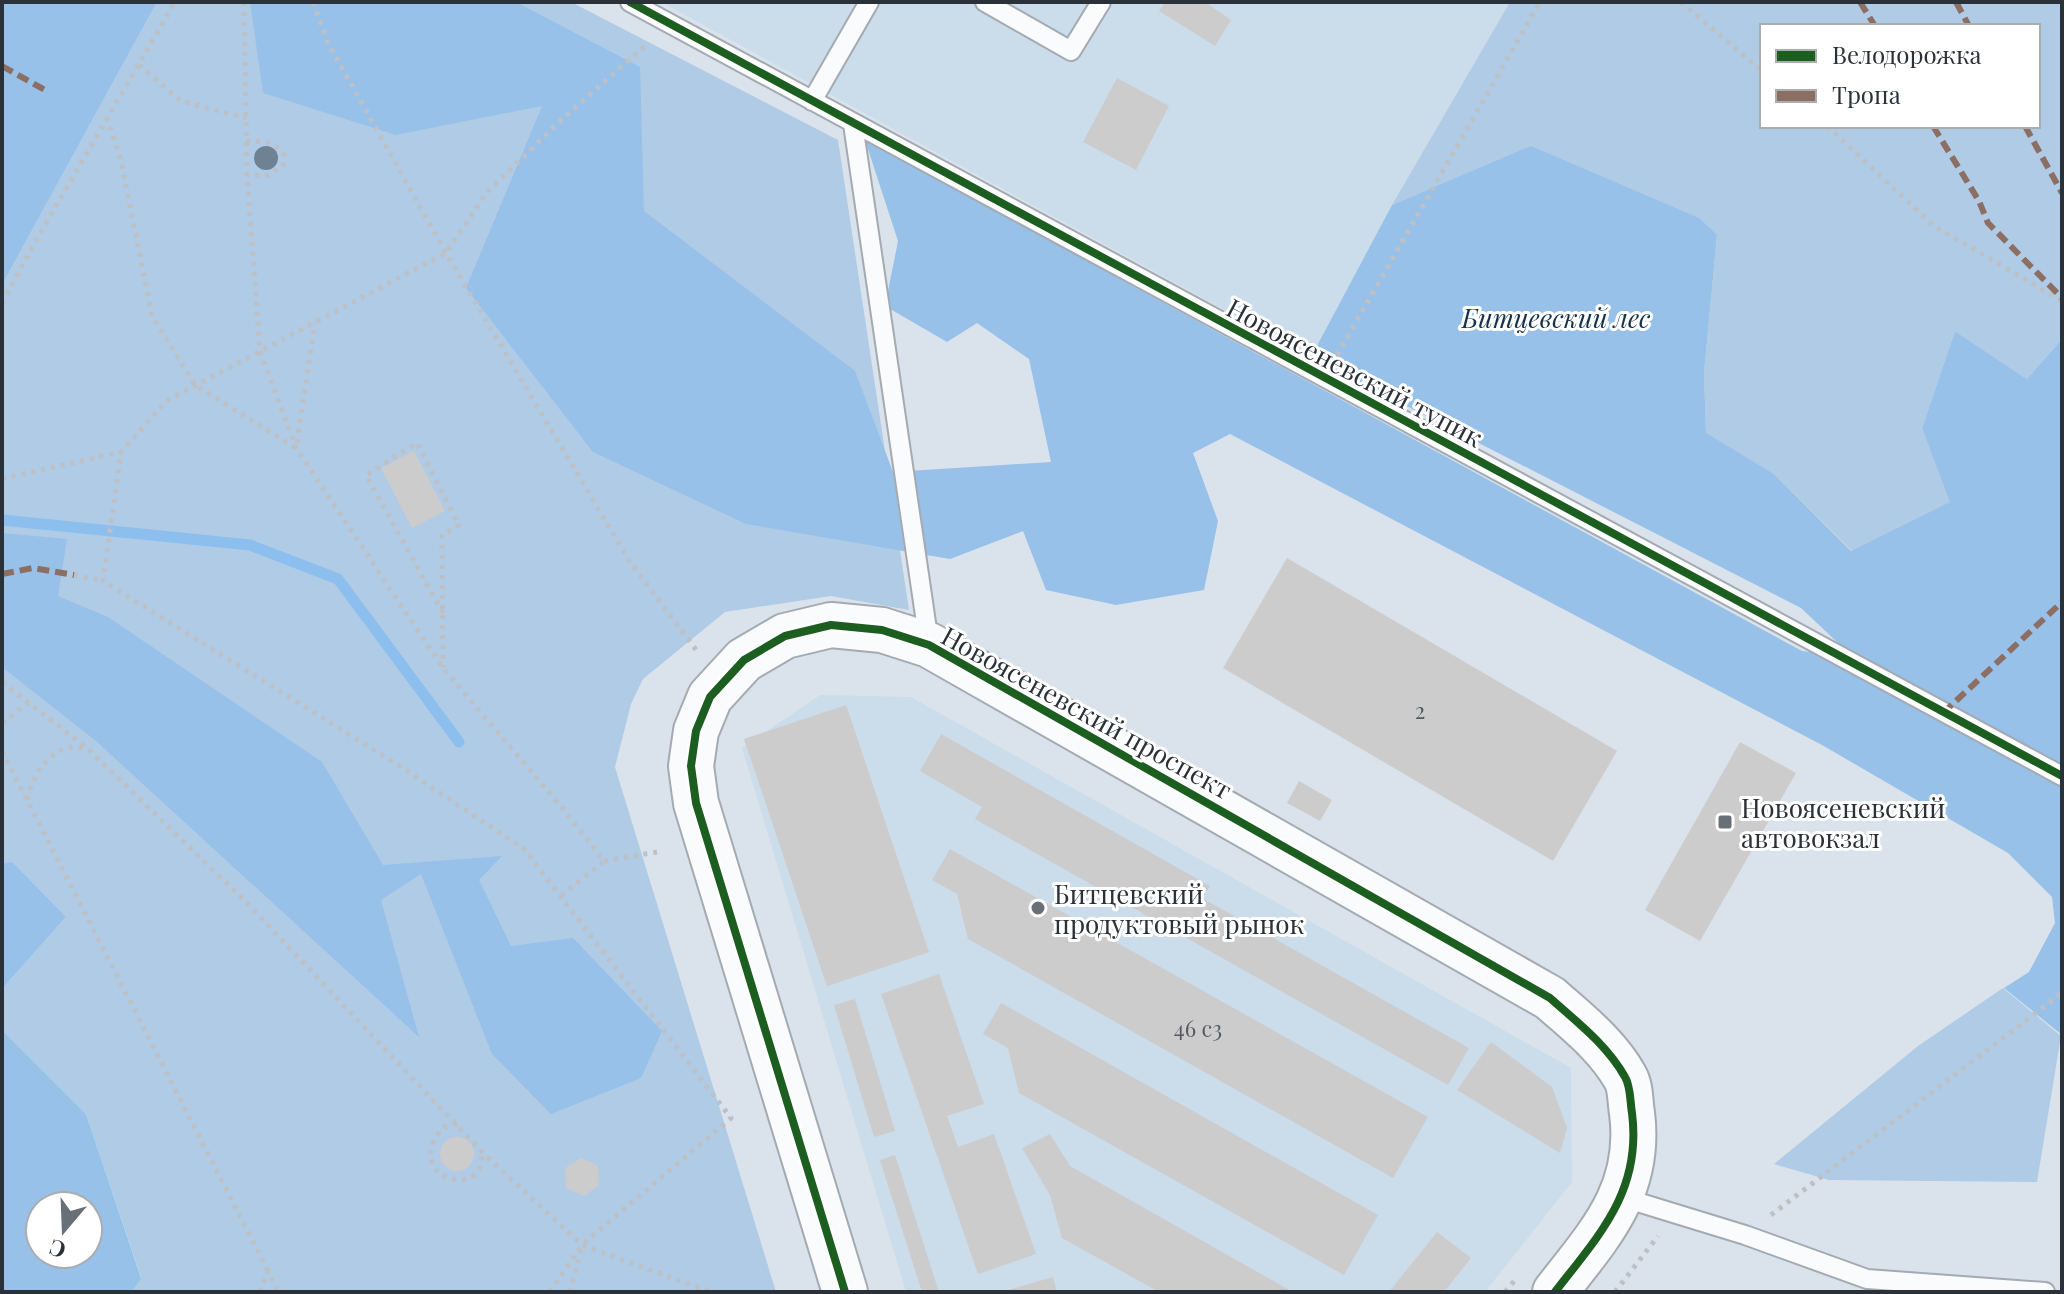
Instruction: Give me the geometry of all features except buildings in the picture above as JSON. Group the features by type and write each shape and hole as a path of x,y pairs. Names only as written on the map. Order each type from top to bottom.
{"street":[{"name":"Новоясеневский проспект","path":"845,1292 696,803 691,766 696,731 710,697 744,660 785,636 831,625 882,630 929,645 1550,998 1596,1038 1627,1080 1635,1135 1631,1172 1621,1197 1601,1231 1555,1292"}],"lane":[{"name":"Новоясеневский тупик","path":"630,2 2062,776"},
{"path":"812,101 869,2"},
{"path":"985,2 1071,51 1101,2"},
{"path":"853,124 929,645"},
{"path":"1621,1197 1745,1235 1867,1279 2045,1292"}],"path":[{"path":"2,303 175,2"},
{"path":"244,2 247,175 260,351 296,448 443,668 604,861"},
{"path":"313,2 328,43 446,253 628,559 696,650 729,677"},
{"path":"1324,378 1540,2"},
{"path":"1681,2 1760,69"},
{"path":"103,581 121,452 166,401 446,253 487,192 558,123 671,23"},
{"path":"139,65 181,101 246,118"},
{"path":"107,117 121,161 152,316 195,385 296,448"},
{"path":"1829,128 1934,226 2062,301"},
{"path":"246,141 275,144 284,154 283,165 269,175 247,175"},
{"path":"296,448 315,322"},
{"path":"443,613 366,475 417,443 459,525 442,535 443,613 443,668"},
{"path":"2,479 121,452"},
{"path":"74,575 103,581 401,767 524,849 731,1118 582,1245 550,1292"},
{"path":"2,682 88,749 249,905 481,1151 582,1245 705,1290 719,1292"},
{"path":"2,723 28,703"},
{"path":"27,803 29,786 51,756 68,747 88,749"},
{"path":"2,751 278,1292"},
{"path":"561,896 604,861 657,852"},
{"path":"1745,1235 2062,995"},
{"path":"458,1124 444,1127 432,1144 433,1165 445,1178 461,1181 477,1172 483,1160 481,1151"},
{"path":"1615,1292 1676,1213"},
{"path":"570,1292 582,1245"},
{"path":"260,1292 268,1271"}],"shaded area":[{"path":"157,2 571,2 838,140 909,610 831,596 725,612 643,679 631,704 615,767 776,1292 132,1292 141,1277 86,1114 2,1030 2,989 66,917 2,864 2,285"},
{"path":"661,2 1510,2 1392,205 1311,357"},
{"path":"1510,2 2062,2 2062,339 2027,379 1955,331 1922,428 1951,502 1852,551 1774,474 1706,434 1704,374 1717,235 1435,187 1392,205"},
{"name":"Битцевский продуктовый рынок","path":"820,695 911,697 1571,1068 1572,1182 1485,1292 906,1292 742,748"},
{"path":"2003,988 2061,1036 2037,1182 1829,1180 1774,1164 1918,1046"}],"green space":[{"path":"2,2 157,2 2,285"},
{"name":"Битцевский лес","path":"250,2 516,2 640,67 644,211 855,371 893,472 1051,462 1029,359 977,323 947,342 885,306 898,241 865,140 1802,651 1853,657 1801,608 1311,357 1392,205 1531,146 1699,218 1717,235 1704,374 1706,433 1774,474 1851,551 1950,502 1922,428 1955,331 2027,379 2062,339 2062,1035 2004,988 2029,972 2055,923 2052,897 2008,853 1822,745 1230,434 1193,453 1218,521 1204,590 1116,605 1046,590 1023,531 950,559 746,524 593,452 466,288 542,106 396,135 263,93"},
{"path":"2,533 67,539 58,596 108,617 322,762 383,865 502,856 479,880 511,946 573,938 662,1031 641,1078 551,1114 492,1054 421,874 381,900 419,1037 96,741 2,667"},
{"path":"12,862 66,917 2,989 2,864"},
{"path":"2,1030 86,1114 141,1278 132,1292 2,1292"}],"waterway":[{"path":"2,520 250,545 338,579 459,742"}],"marked path":[{"path":"1860,2 1874,24"},
{"path":"1956,2 1968,24"},
{"path":"2,66 45,90"},
{"path":"1934,128 1979,201 1988,223 2062,298"},
{"path":"2026,128 2062,193"},
{"path":"2,574 33,568 74,575"},
{"path":"1943,713 2062,602"}],"cycle path":[{"path":"630,2 2062,776"},
{"path":"845,1292 696,803 691,766 696,731 710,697 744,660 785,636 831,625 882,630 929,645 1550,998 1581,1025 1618,1065 1627,1081 1633,1141 1624,1189 1614,1210 1555,1292"}],"place":[{"name":"Новоясеневский автовокзал","path":"1725,822"},
{"name":"Битцевский продуктовый рынок","path":"1038,908"}]}
